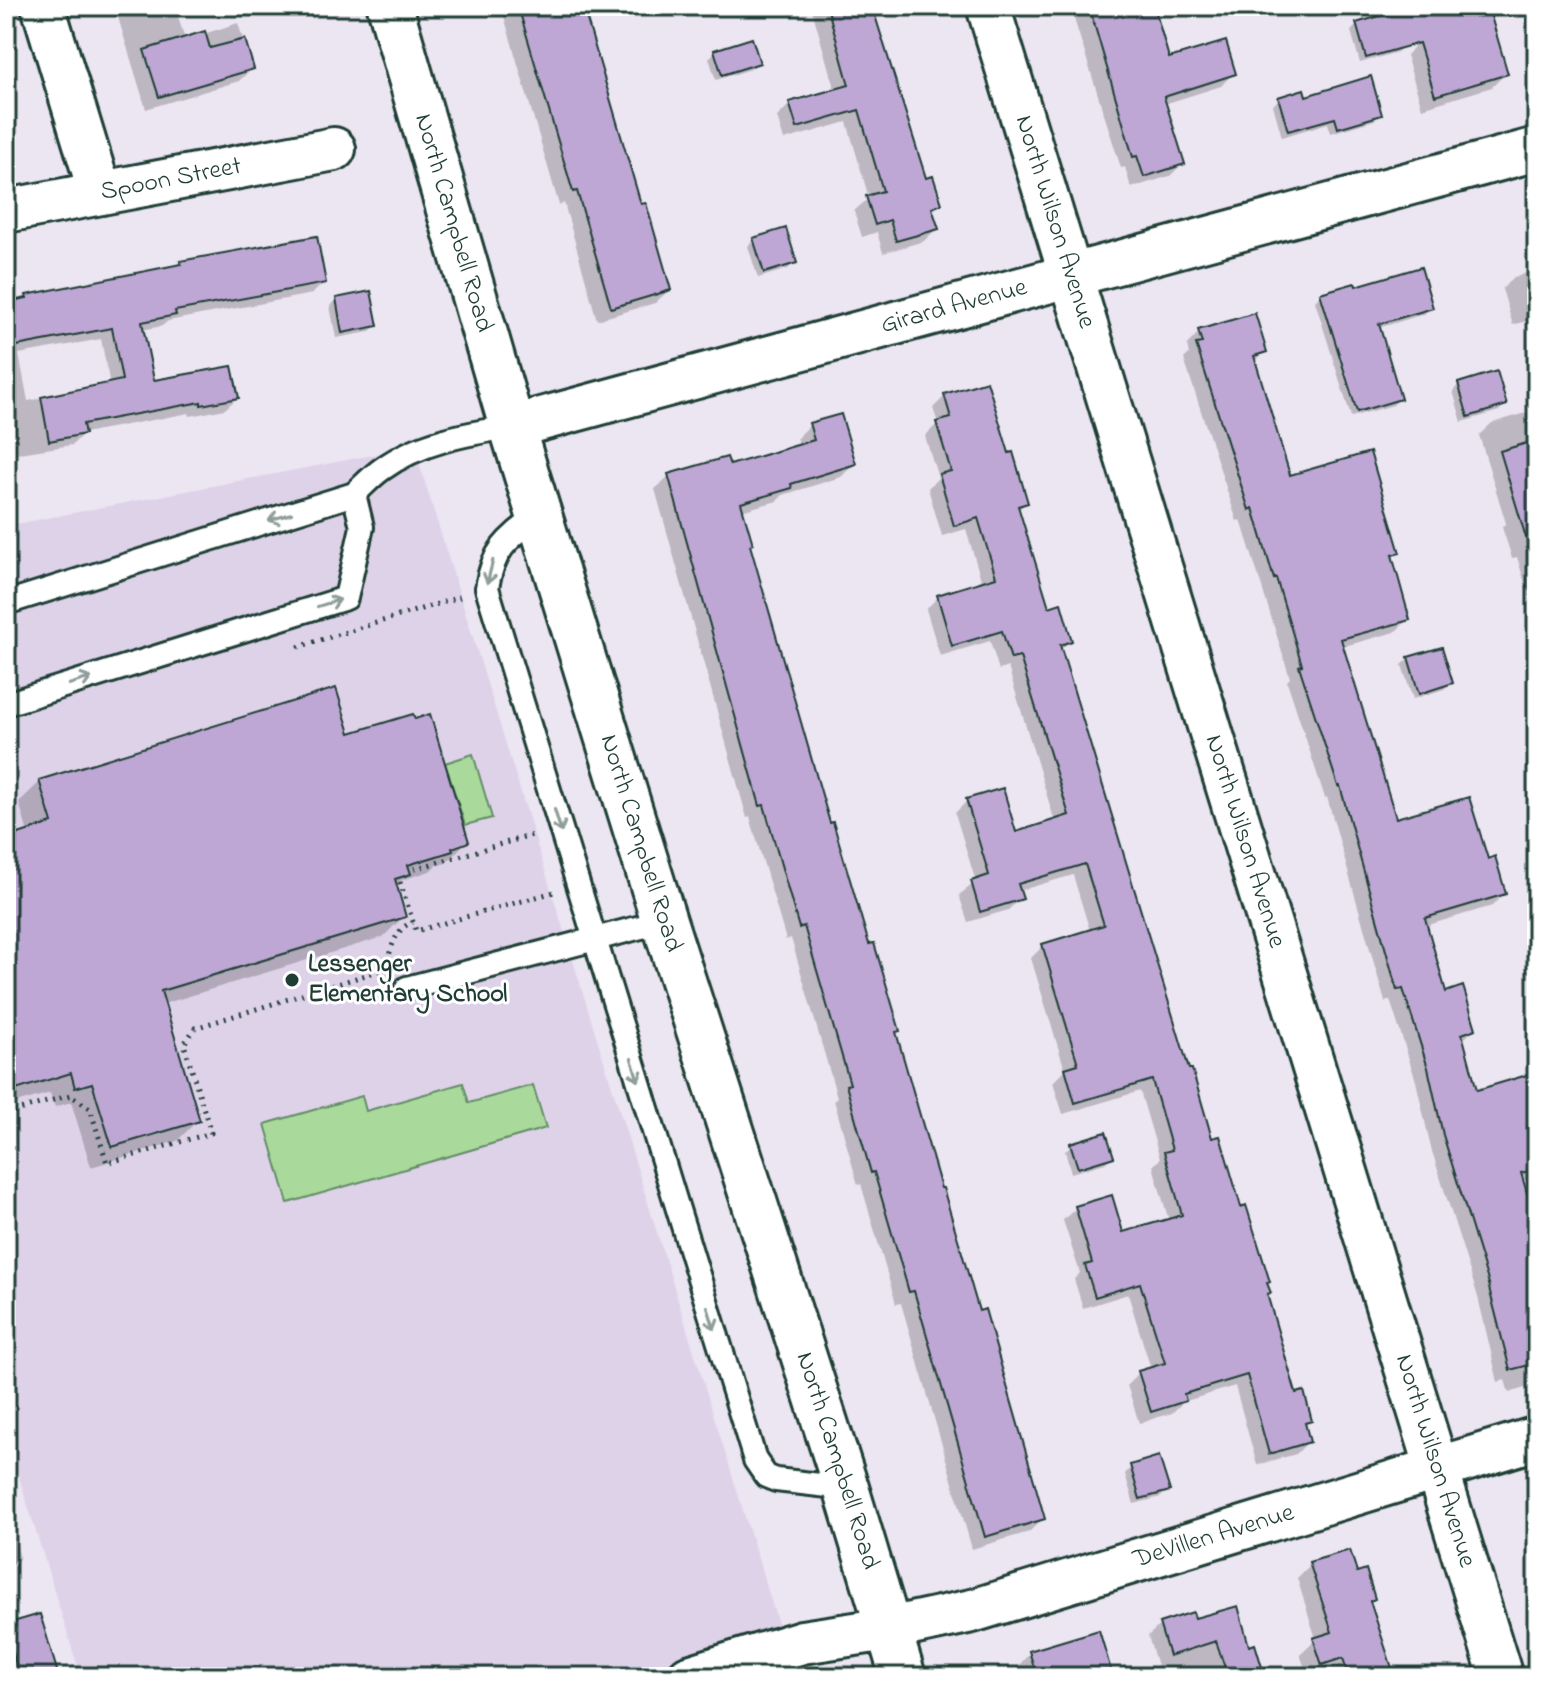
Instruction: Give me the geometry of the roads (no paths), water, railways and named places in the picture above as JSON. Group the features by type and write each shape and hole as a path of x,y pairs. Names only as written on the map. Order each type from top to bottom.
{"street":[{"path":"43,6 100,193"},
{"name":"North Campbell Road","path":"390,6 539,515 903,1677"},
{"name":"North Wilson Avenue","path":"988,6 1501,1677"},
{"name":"Spoon Street","path":"6,211 334,149"},
{"name":"Girard Avenue","path":"512,427 1537,149"},
{"name":"DeVillen Avenue","path":"689,1677 802,1642 888,1629 972,1611 1537,1438"}],"lane":[{"path":"6,603 354,494 381,469 404,455 466,433 512,427"},
{"path":"6,704 346,598 362,527 354,494"},
{"path":"539,515 500,547 493,561 487,588 755,1460 766,1476 776,1480 846,1488"},
{"path":"407,988 664,921"}],"place":[{"name":"Lessenger Elementary School","path":"292,980"}]}
